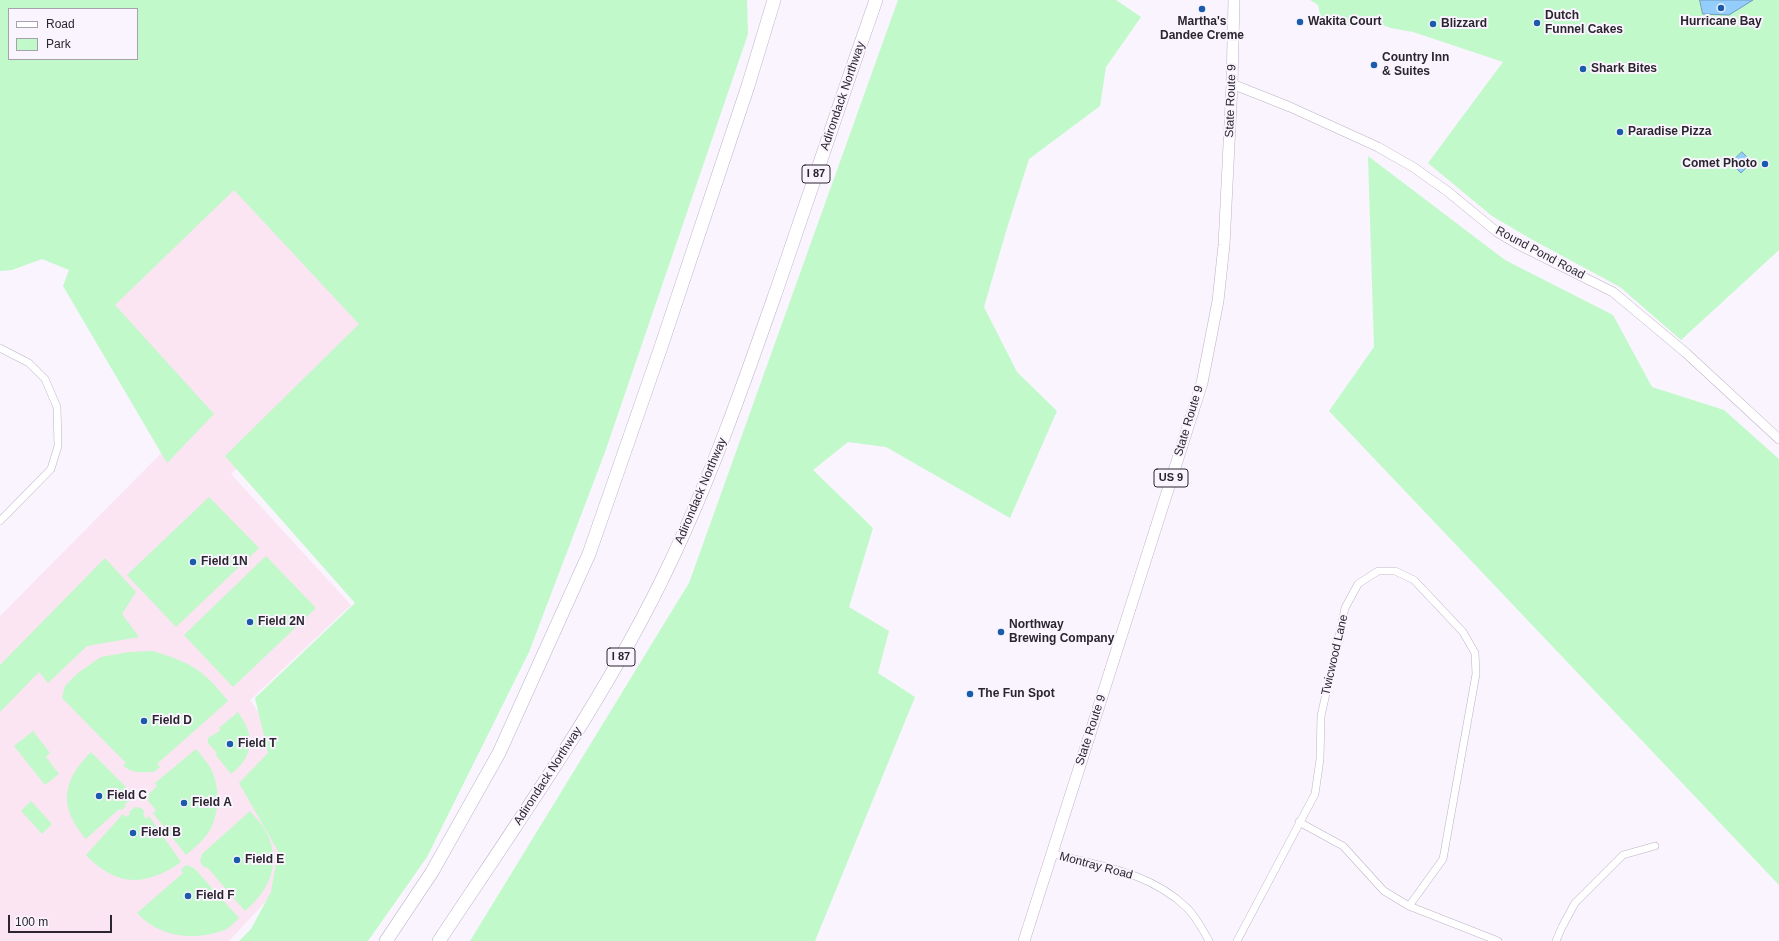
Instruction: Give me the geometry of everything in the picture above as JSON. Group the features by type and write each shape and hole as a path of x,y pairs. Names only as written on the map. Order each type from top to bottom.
{"highway":[{"path":"386,941 432,872 499,753 589,554 664,340 748,86 774,0"},
{"name":"Adirondack Northway","path":"439,941 560,759 615,668 670,562 706,482 738,402 876,0"}],"main road":[{"name":"State Route 9","path":"1024,941 1202,383 1218,301 1224,245 1232,84 1234,0"}],"street":[{"name":"Round Pond Road","path":"1232,84 1290,107 1378,147 1413,167 1447,191 1497,232 1517,244 1613,292 1686,353 1779,440"},
{"path":"0,348 29,363 45,379 58,407 58,446 51,469 0,521"},
{"name":"Twicwood Lane","path":"1237,941 1315,794 1320,759 1321,716 1345,608 1358,584 1378,571 1395,571 1414,580 1463,632 1475,653 1476,674 1442,860 1409,906"},
{"path":"1300,822 1343,846 1384,891 1409,906 1498,941"},
{"path":"1556,941 1575,903 1623,855 1655,846"},
{"name":"Montray Road","path":"1052,854 1137,876 1167,891 1188,909 1209,941"}],"shaded area":[{"path":"229,165 378,328 231,474 351,605 250,700 283,750 295,870 229,941 0,941 0,616 197,417 92,306"}],"green space":[{"path":"0,0 747,0 748,34 605,452 529,652 427,857 368,941 239,941 251,929 271,892 278,851 239,783 268,753 255,698 355,603 225,456 359,324 234,190 115,305 214,414 167,463 63,286 69,270 42,259 12,270 0,271"},
{"path":"898,0 1116,0 1141,17 1106,67 1100,106 1029,159 984,307 1017,372 1057,411 1010,518 886,447 848,442 813,470 873,528 849,607 889,631 878,673 915,697 815,941 470,941 689,583"},
{"path":"1310,0 1779,0 1779,250 1681,340 1620,287 1492,216 1428,163 1503,62 1413,32 1391,28 1368,20 1348,26 1330,20 1321,19 1318,5"},
{"path":"1368,156 1505,260 1613,315 1652,387 1724,410 1779,459 1779,885 1329,411 1374,347"},
{"name":"Field 1N","path":"209,497 259,548 176,627 127,575"},
{"name":"Field 2N","path":"266,556 316,608 233,687 184,635"},
{"path":"105,558 136,592 122,614 139,637 87,646 48,683 39,672 0,712 0,665"},
{"name":"Field D","path":"152,651 177,659 195,668 219,690 228,701 157,764 160,767 154,772 137,772 126,768 123,765 126,763 62,698 65,686 78,673 101,657 129,652"},
{"name":"Field T","path":"238,712 244,721 250,737 250,745 245,760 231,774 215,754 217,753 208,743 208,738 221,730 219,728"},
{"path":"33,731 50,753 46,757 59,774 45,785 14,746"},
{"name":"Field A","path":"196,749 210,767 216,782 218,798 216,815 208,834 186,855 153,813 156,810 148,801 149,794 157,786 155,783"},
{"name":"Field C","path":"91,752 125,786 128,791 129,790 131,792 131,799 124,805 126,806 122,810 119,809 86,839 71,816 67,794 69,784 74,773"},
{"path":"31,801 52,824 42,834 21,811"},
{"name":"Field B","path":"135,807 141,808 145,812 143,814 146,819 149,816 181,862 156,876 132,880 120,878 109,873 97,866 86,855 123,814 126,817"},
{"name":"Field E","path":"250,811 264,828 270,840 273,851 273,863 267,884 262,893 245,911 207,867 205,868 200,862 202,854"},
{"name":"Field F","path":"186,865 194,868 239,918 225,930 201,936 178,935 156,928 137,913 183,873 181,870"}],"water":[{"name":"Hurricane Bay","path":"1700,0 1753,0 1729,15 1703,14"},
{"path":"1742,152 1752,162 1741,173 1731,163"}],"place":[{"name":"Hurricane Bay","path":"1721,8"},
{"name":"Martha's Dandee Creme","path":"1202,9"},
{"name":"Wakita Court","path":"1300,22"},
{"name":"Dutch Funnel Cakes","path":"1537,23"},
{"name":"Blizzard","path":"1433,24"},
{"name":"Country Inn & Suites","path":"1374,65"},
{"name":"Shark Bites","path":"1583,69"},
{"name":"Paradise Pizza","path":"1620,132"},
{"name":"Comet Photo","path":"1765,164"},
{"name":"Field 1N","path":"193,562"},
{"name":"Field 2N","path":"250,622"},
{"name":"Northway Brewing Company","path":"1001,632"},
{"name":"The Fun Spot","path":"970,694"},
{"name":"Field D","path":"144,721"},
{"name":"Field T","path":"230,744"},
{"name":"Field C","path":"99,796"},
{"name":"Field A","path":"184,803"},
{"name":"Field B","path":"133,833"},
{"name":"Field E","path":"237,860"},
{"name":"Field F","path":"188,896"}]}
